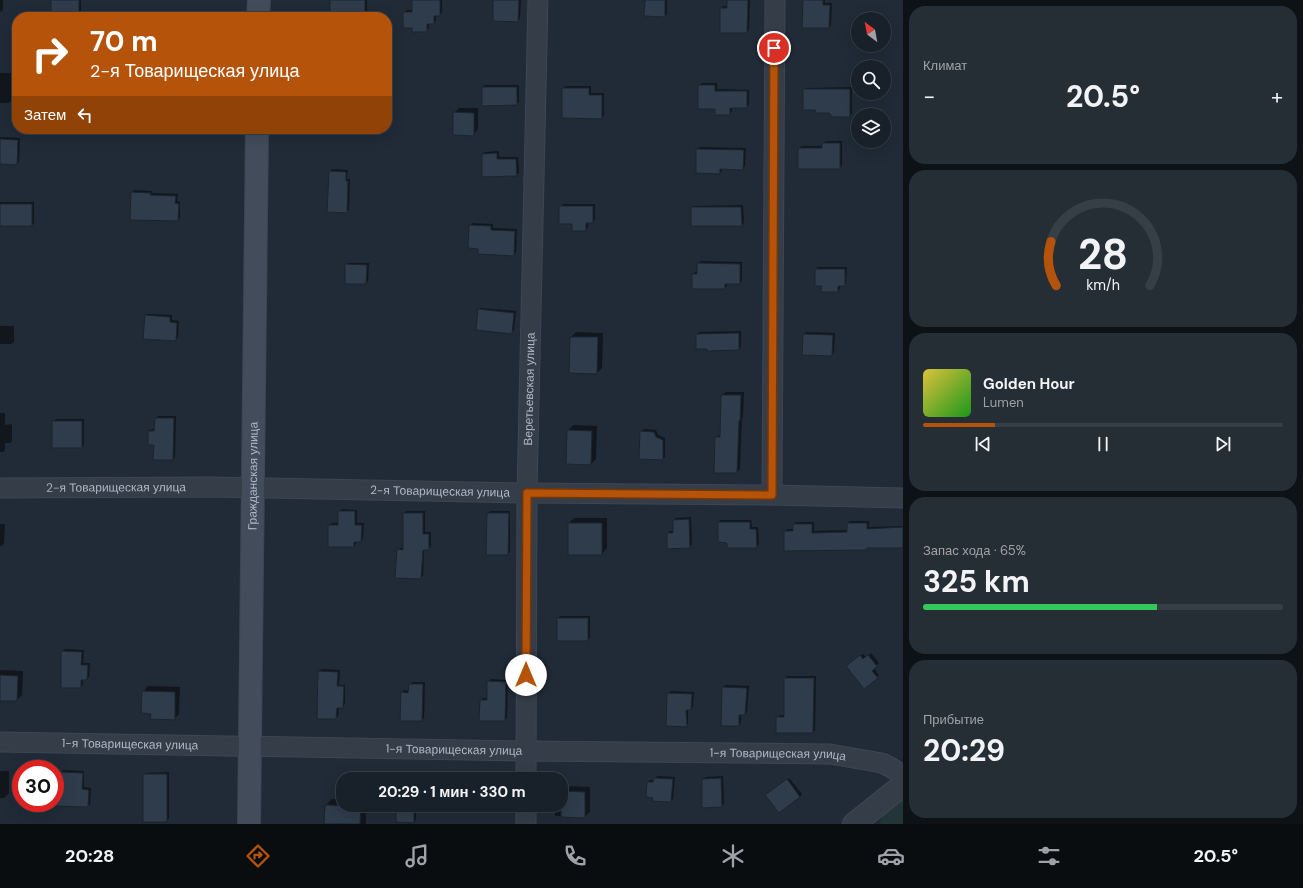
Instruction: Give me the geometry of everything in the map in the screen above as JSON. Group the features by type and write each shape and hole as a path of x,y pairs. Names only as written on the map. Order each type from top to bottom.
{"main road":[{"path":"258,12 259,0"},
{"name":"Гражданская улица","path":"249,824 257,134"}],"street":[{"name":"Веретьевская улица","path":"526,772 527,493 538,0"},
{"path":"772,495 775,0"},
{"name":"2-я Товарищеская улица","path":"0,488 254,488 903,498"},
{"name":"1-я Товарищеская улица","path":"0,742 526,751 830,754 882,763 903,775"},
{"path":"854,824 903,785"},
{"path":"526,812 526,824"}],"green space":[{"path":"903,797 903,824 880,824 883,814"}],"building":[{"path":"51,0 79,0 79,12 51,12"},
{"path":"330,0 365,0 365,12 330,12"},
{"path":"412,0 440,0 440,16 434,16 434,24 427,24 427,32 412,32 412,28 403,28 403,12 412,12"},
{"path":"493,0 519,0 518,22 493,21"},
{"path":"645,0 665,0 665,17 644,16"},
{"path":"727,0 748,0 747,33 720,33 720,8 727,8"},
{"path":"803,0 823,0 823,5 830,5 829,28 802,28"},
{"path":"698,85 715,85 715,91 747,91 747,108 730,108 730,115 715,115 715,109 698,109"},
{"path":"482,87 517,87 517,105 482,106"},
{"path":"562,88 589,88 589,95 602,95 602,119 562,118"},
{"path":"803,89 850,89 850,117 833,117 829,113 816,113 815,110 803,110"},
{"path":"453,112 474,113 474,136 453,135"},
{"path":"0,139 18,140 17,165 0,164"},
{"path":"822,143 840,143 840,169 798,169 798,148 822,148"},
{"path":"696,149 744,150 743,170 720,169 720,174 696,173"},
{"path":"497,153 497,159 516,159 517,176 482,177 482,154"},
{"path":"329,171 346,172 346,181 348,181 347,213 327,212"},
{"path":"131,192 151,193 150,195 176,196 175,203 179,204 178,221 130,220"},
{"path":"0,204 32,204 32,226 0,226"},
{"path":"559,206 593,206 593,223 586,223 586,231 572,231 572,224 559,224"},
{"path":"691,207 741,207 742,226 691,226"},
{"path":"469,225 491,226 491,230 515,231 514,256 478,254 478,249 468,248"},
{"path":"697,263 740,264 740,284 725,284 725,289 692,289 692,274 697,274"},
{"path":"345,264 367,265 366,284 345,284"},
{"path":"815,269 845,269 845,286 838,286 838,292 821,292 822,286 815,286"},
{"path":"478,309 514,313 512,334 476,330"},
{"path":"145,315 170,317 170,322 177,323 176,341 143,339"},
{"path":"739,333 739,350 707,351 707,349 696,349 696,334"},
{"path":"803,334 833,335 832,356 802,355"},
{"path":"570,337 598,337 597,374 569,373"},
{"path":"721,395 741,395 737,473 714,473 715,437 720,437"},
{"path":"155,418 174,418 173,460 153,460 154,445 148,445 148,431 154,431"},
{"path":"52,421 82,421 82,448 52,448"},
{"path":"567,430 592,431 591,465 566,464"},
{"path":"640,431 654,432 656,437 663,440 663,460 639,459"},
{"path":"338,511 355,511 355,525 362,525 361,542 354,542 354,547 328,547 328,525 338,525"},
{"path":"403,513 423,513 423,534 429,534 429,550 423,550 421,579 395,578 397,549 403,550"},
{"path":"487,513 509,513 508,555 486,555"},
{"path":"689,519 690,548 667,549 667,533 673,533 673,520"},
{"path":"718,522 750,522 750,529 756,529 757,548 727,548 727,543 718,542"},
{"path":"568,523 602,523 602,555 568,555"},
{"path":"847,523 867,523 867,529 903,527 903,548 784,551 784,531 793,531 793,524 812,524 812,533 847,532"},
{"path":"557,618 588,618 588,641 557,641"},
{"path":"61,651 82,652 81,665 88,665 87,680 81,680 81,688 61,688"},
{"path":"860,655 863,659 868,655 877,666 872,671 878,678 864,689 846,666"},
{"path":"318,671 338,672 337,686 344,686 343,708 337,708 336,719 317,719"},
{"path":"0,675 18,676 17,701 0,701"},
{"path":"784,678 814,678 813,733 776,733 776,717 784,717"},
{"path":"487,681 506,682 505,721 479,721 480,700 487,700"},
{"path":"409,684 423,684 422,721 400,721 401,692 408,693"},
{"path":"722,687 747,688 745,715 739,715 739,726 721,726"},
{"path":"142,691 175,692 175,720 150,719 151,714 141,713"},
{"path":"667,693 692,694 691,710 686,710 687,727 666,726"},
{"path":"64,772 83,773 82,789 89,790 88,807 64,806"},
{"path":"143,774 167,774 167,822 143,822"},
{"path":"654,778 673,779 671,802 652,801 653,798 646,797 647,782 653,782"},
{"path":"721,778 722,807 702,808 702,779"},
{"path":"787,779 800,797 779,813 765,795"},
{"path":"568,791 585,792 585,818 561,817 561,812 568,812"},
{"path":"325,805 336,805 336,812 361,812 360,824 324,824"},
{"path":"396,812 414,812 414,823 396,822"}],"route":[{"path":"526,675 527,493 772,495 774,48"}]}
